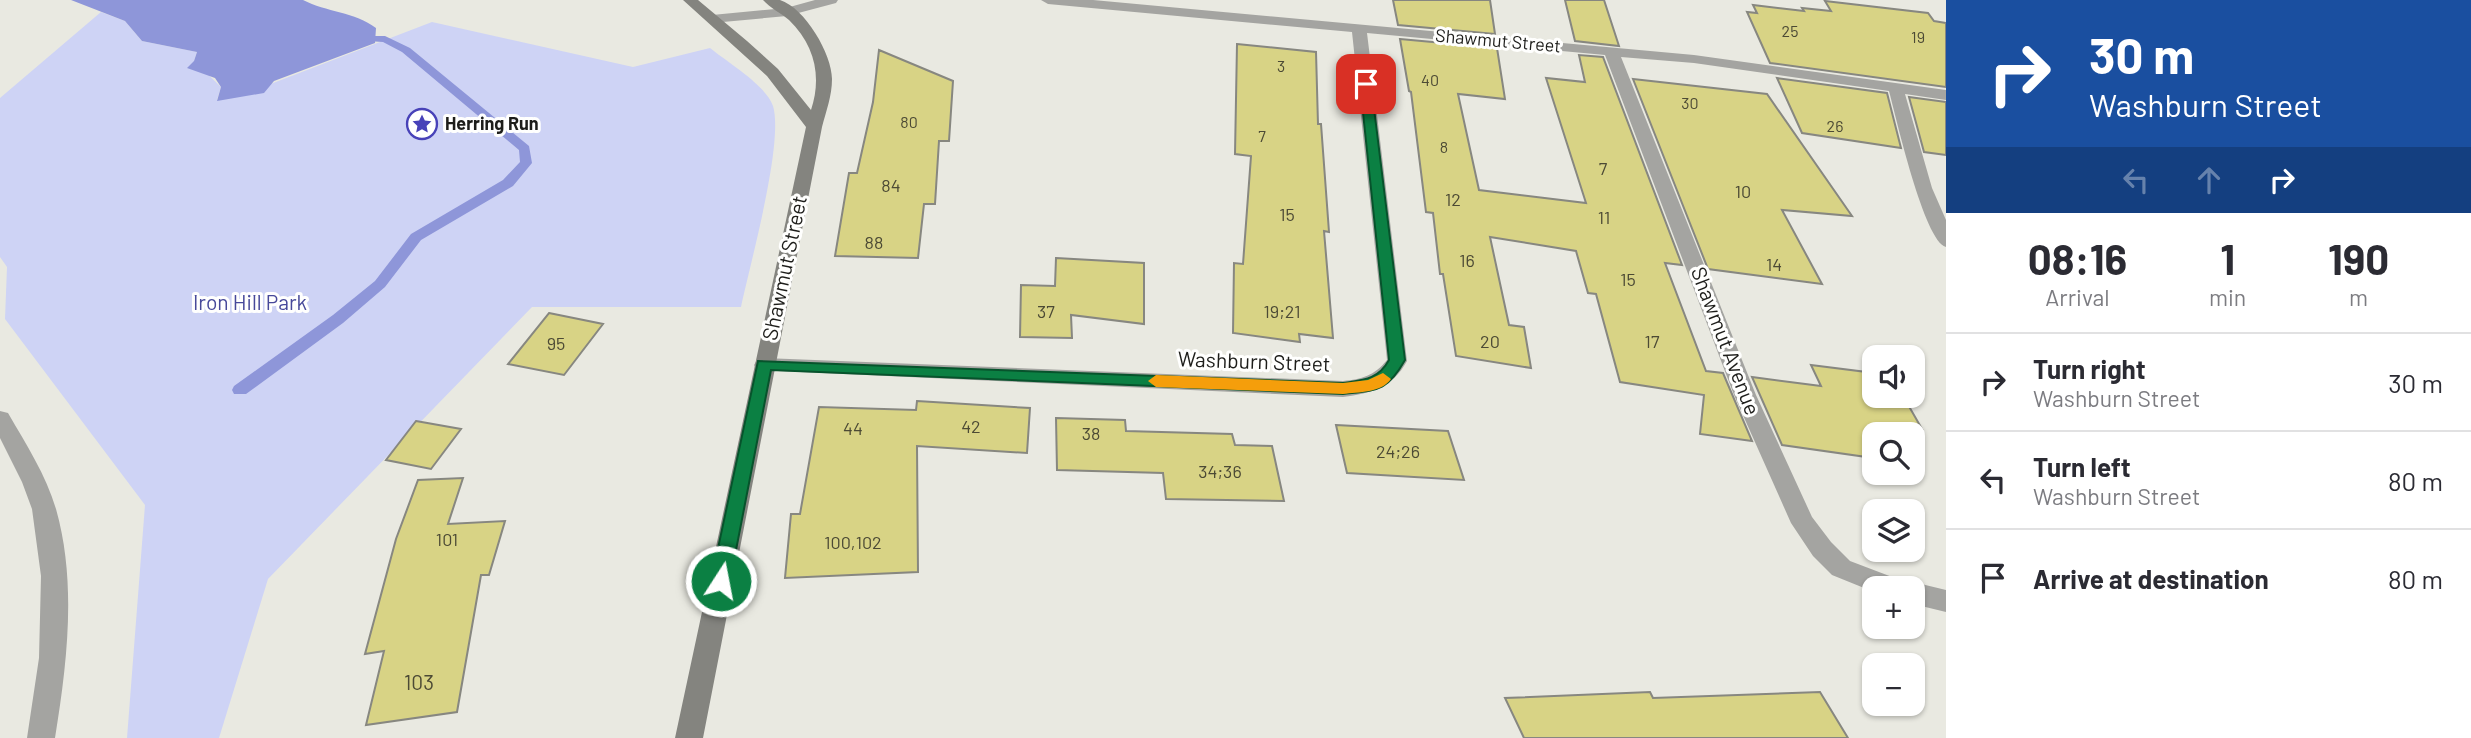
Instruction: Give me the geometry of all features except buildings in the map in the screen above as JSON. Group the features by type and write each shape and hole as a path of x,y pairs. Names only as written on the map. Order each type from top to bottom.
{"street":[{"path":"690,0 756,54 785,83 814,127"},
{"path":"712,19 746,0"},
{"path":"712,19 778,5 831,0"},
{"name":"Shawmut Street","path":"1048,0 1611,51 1946,94"},
{"name":"Shawmut Street","path":"690,738 764,365 814,127 825,89 822,54 811,36 778,5"},
{"name":"Washburn Street","path":"764,365 1343,388 1370,385 1388,377 1397,360 1359,29"},
{"name":"Shawmut Avenue","path":"1611,51 1745,395 1803,523 1822,549 1841,568 1862,576"},
{"path":"1895,86 1923,188 1945,238"},
{"path":"0,419 34,482 48,533 55,612 48,700 41,738"},
{"path":"1925,596 1946,601"}],"green space":[{"name":"Iron Hill Park","path":"101,12 125,21 142,41 197,52 194,61 221,87 217,100 268,85 432,22 633,67 710,48 763,90 773,106 774,147 770,175 741,307 532,307 268,579 219,738 127,738 145,505 5,319 7,267 0,257 0,98"}],"water":[{"path":"71,0 303,0 368,23 376,28 375,43 274,81 264,93 217,101 221,87 215,78 187,68 194,61 197,52 142,41 125,21"}],"waterway":[{"path":"240,390 338,319 380,284 416,237 508,183 526,163 525,149 406,50 385,39 354,38"}],"slow traffic":[{"path":"1156,381 1343,388 1370,385 1383,379"}],"place":[{"name":"Herring Run","path":"422,124"}],"route":[{"path":"721,581 764,365 1343,388 1370,385 1388,377 1397,360 1366,84"}]}
